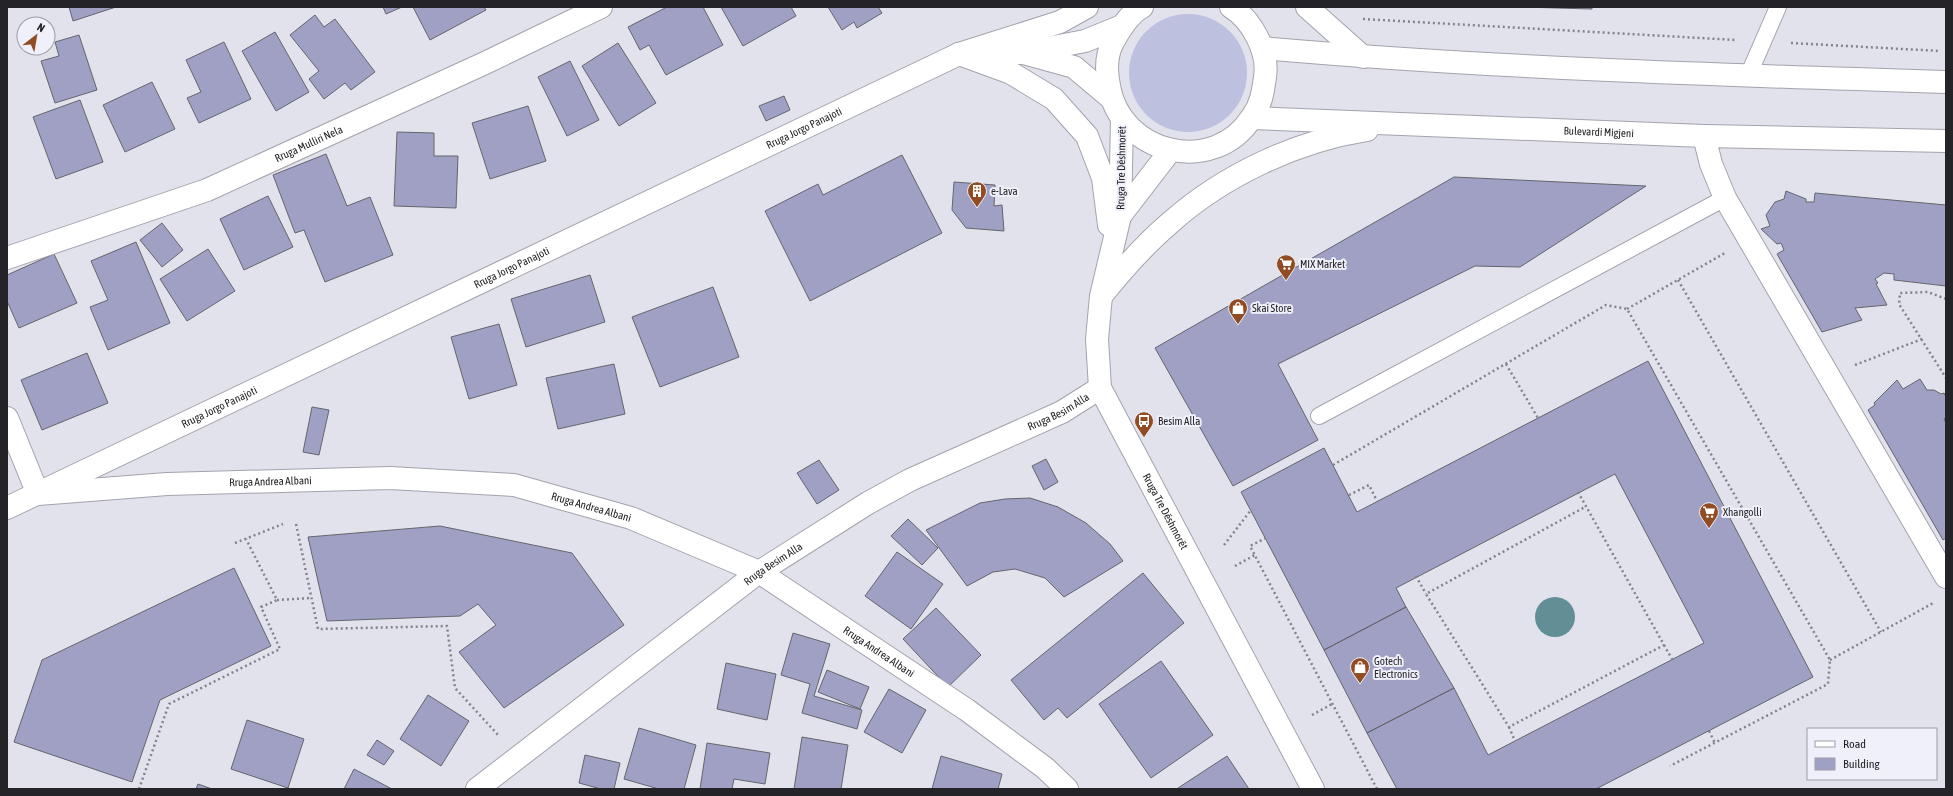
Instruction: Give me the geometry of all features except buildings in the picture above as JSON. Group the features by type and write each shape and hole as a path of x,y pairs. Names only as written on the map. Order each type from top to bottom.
{"street":[{"name":"Rruga Mulliri Nela","path":"7,258 207,190 485,63 600,7"},
{"path":"959,54 1060,22 1087,7"},
{"path":"1142,7 1122,26 1110,48 1106,73 1111,98 1122,119 1143,139 1170,151 1193,152 1216,147 1236,135 1252,118 1262,97 1266,72 1262,48 1250,26 1232,7"},
{"path":"1308,7 1364,57"},
{"name":"Rruga Jorgo Panajoti","path":"7,508 959,54 1022,53 1085,41 1122,26"},
{"path":"1262,48 1364,57 1748,76 1946,82"},
{"name":"Rruga Jorgo Panajoti","path":"1022,53 1074,67 1111,98"},
{"path":"959,54 1011,73 1054,99 1087,136 1103,178 1112,246"},
{"name":"Bulevardi Migjeni","path":"1252,118 1704,136 1946,141"},
{"name":"Rruga Tre Dëshmorët","path":"1122,119 1120,216 1101,296 1097,339 1100,388 1313,789"},
{"path":"1101,296 1134,256 1172,221 1213,191 1257,165 1305,146 1340,136 1405,124"},
{"path":"1704,136 1711,164 1725,198 1946,577"},
{"name":"Rruga Tre Dëshmorët","path":"1120,216 1170,151"},
{"name":"Rruga Besim Alla","path":"477,789 759,572 862,507 910,480 1062,412 1100,388"},
{"path":"7,418 38,494"},
{"name":"Rruga Andrea Albani","path":"38,494 167,484 390,478 514,485 630,518 759,572 967,710 1045,768 1067,789"},
{"path":"1042,789 1045,768"}],"lane":[{"path":"1748,76 1778,7"},
{"path":"1319,416 1725,198"}],"path":[{"path":"1359,18 1946,52"},
{"path":"1333,465 1606,305 1627,309 1748,239"},
{"path":"1678,280 1881,632"},
{"path":"1946,299 1928,292 1900,293 1899,304 1946,376"},
{"path":"1627,309 1830,660 1828,684 1670,766"},
{"path":"1828,375 1922,339"},
{"path":"1506,364 1538,418"},
{"path":"1349,495 1369,485 1377,501"},
{"path":"1578,492 1672,659"},
{"path":"1426,594 1586,507"},
{"path":"1224,545 1251,510"},
{"path":"235,543 283,524"},
{"path":"296,524 318,629 447,626 455,688 518,758"},
{"path":"1266,538 1250,546 1377,789"},
{"path":"246,539 276,600"},
{"path":"1235,566 1255,555"},
{"path":"1416,576 1509,727 1515,740"},
{"path":"139,789 169,704 280,649 261,607 276,600 311,598"},
{"path":"1830,660 1940,600"},
{"path":"1509,727 1664,645"},
{"path":"1312,715 1332,704"},
{"path":"1709,731 1715,743"}],"shaded area":[{"path":"1188,14 1199,15 1210,19 1221,24 1230,31 1237,40 1242,51 1246,62 1246,84 1242,95 1237,106 1230,115 1221,122 1210,127 1199,131 1188,132 1177,131 1166,127 1155,122 1146,115 1139,106 1134,95 1130,84 1129,73 1130,62 1134,51 1139,40 1146,31 1155,24 1166,19 1177,15"},
{"path":"1559,597 1566,600 1572,606 1575,617 1574,625 1566,634 1559,637 1551,637 1544,634 1536,625 1535,613 1538,606 1547,598"}],"place":[{"name":"e-Lava","path":"977,208"},
{"name":"MIX Market","path":"1286,281"},
{"name":"Skai Store","path":"1238,325"},
{"name":"Besim Alla","path":"1144,438"},
{"name":"Xhangolli","path":"1709,529"},
{"name":"Gotech Electronics","path":"1360,684"}]}
